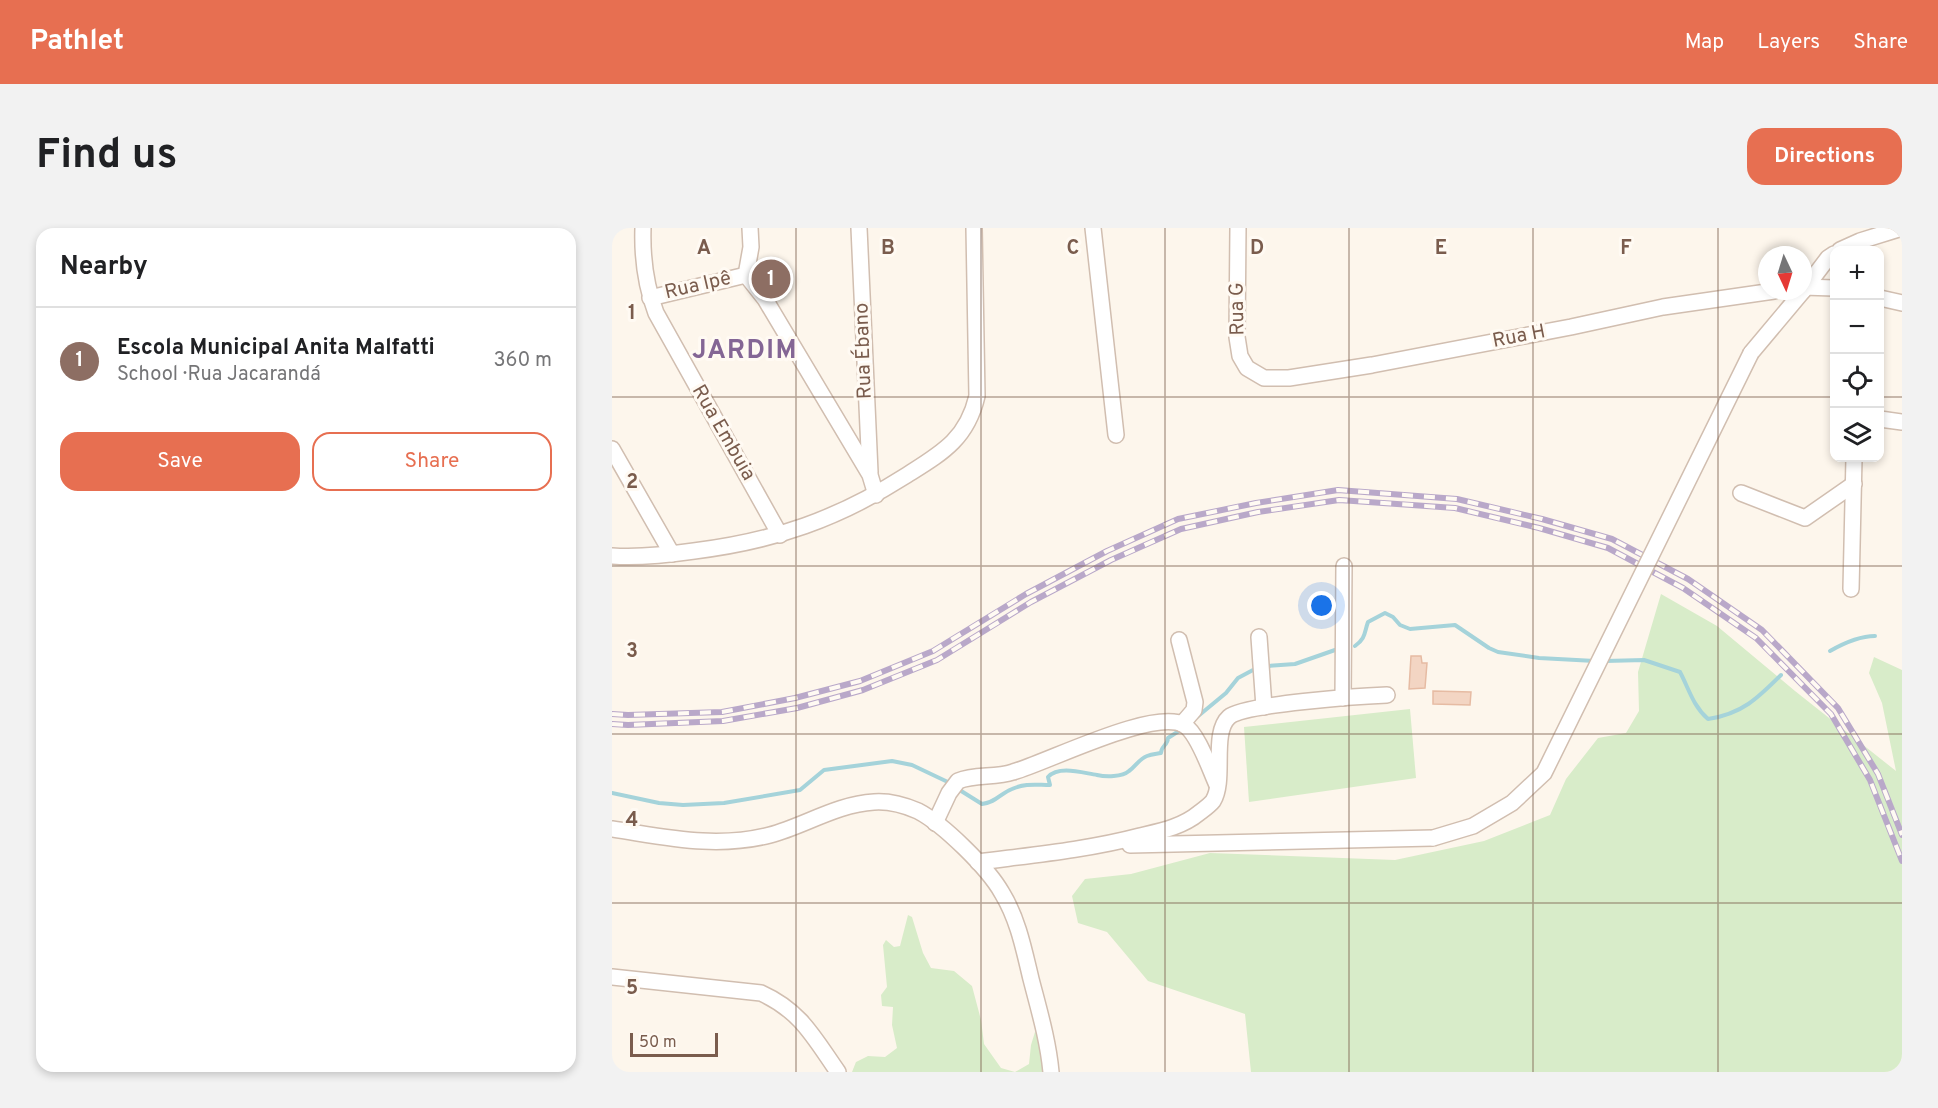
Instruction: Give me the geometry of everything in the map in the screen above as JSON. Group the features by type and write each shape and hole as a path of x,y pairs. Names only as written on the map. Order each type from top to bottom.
{"street":[{"name":"Rua Embuia","path":"643,228 642,258 650,298 656,313 780,535"},
{"path":"750,228 751,248 747,275 765,299 870,475 876,495"},
{"name":"Rua Ébano","path":"859,228 870,475"},
{"path":"612,556 643,558 731,547 780,535 842,512 876,495 936,456 962,433 973,415 977,396 974,228"},
{"path":"1092,228 1116,435"},
{"name":"Rua G","path":"1238,228 1237,337 1240,356 1247,368 1264,378"},
{"path":"1849,246 1902,228"},
{"path":"1812,278 1830,257"},
{"name":"Rua Ipê","path":"650,298 747,275"},
{"path":"1812,288 1830,288"},
{"name":"Rua H","path":"1264,378 1289,378 1372,365 1663,307 1758,293"},
{"path":"1884,299 1902,303"},
{"path":"978,862 1104,846 1433,838 1473,826 1512,803 1544,773 1751,353 1794,300"},
{"path":"1884,420 1902,422"},
{"path":"612,449 672,554"},
{"path":"1851,589 1854,462"},
{"path":"1741,493 1805,518 1854,484"},
{"path":"1343,698 1344,566"},
{"path":"1259,637 1264,707"},
{"path":"1179,640 1194,702 1194,710 1182,724"},
{"path":"1104,846 1184,824 1213,800 1217,785 1222,728 1228,718 1235,713 1264,707 1387,695"},
{"path":"935,823 954,787 1012,773 1137,726 1174,721 1182,724 1193,734 1217,785"},
{"path":"612,829 676,838 738,842 772,834 845,808 873,802 897,804 918,811 935,823 978,862 1001,891 1018,930 1044,1029 1051,1072"},
{"path":"612,977 761,993 779,1001 801,1020 837,1072"}],"shaded area":[{"path":"783,270 783,287 764,289 757,271"}],"green space":[{"path":"1661,594 1717,626 1896,771 1882,703 1869,673 1874,657 1902,670 1902,1072 1251,1072 1245,1014 1148,981 1107,932 1078,923 1072,896 1085,879 1131,874 1210,853 1395,860 1484,841 1550,815 1566,779 1598,738 1626,733 1639,711 1638,672"},
{"path":"1410,709 1416,778 1249,802 1244,727"},
{"path":"908,915 912,917 923,953 931,968 954,971 972,986 981,1020 984,1044 1001,1068 1015,1072 852,1072 856,1062 868,1056 885,1057 897,1048 892,1025 893,1007 882,1006 881,995 887,987 883,945 886,940 894,947 900,946"},
{"path":"1035,1032 1041,1036 1043,1072 1015,1072 1029,1064"}],"building":[{"path":"1411,656 1421,656 1422,663 1427,663 1425,688 1409,689"},
{"path":"1433,691 1471,692 1470,705 1433,704"}],"waterway":[{"path":"1355,646 1363,638 1368,622 1385,613 1393,617 1400,625 1410,629 1455,625 1498,652 1539,658 1595,661"},
{"path":"1830,651 1852,640 1875,636"},
{"path":"1267,666 1295,664 1335,650"},
{"path":"1605,661 1644,660 1680,672 1695,703 1708,719 1731,713 1749,704 1781,675"},
{"path":"1197,717 1226,693 1238,678 1253,670"},
{"path":"958,789 982,804 991,802 1017,787 1050,785 1048,777 1058,771 1105,776 1122,774 1129,771 1144,757 1161,753 1168,738 1182,729"},
{"path":"612,793 659,803 683,805 724,803 800,790 824,770 892,761 912,765 952,784"}],"railway":[{"path":"612,714 722,712 795,698 860,681 933,651 1026,594 1107,551 1178,519 1256,503 1338,490 1457,499 1542,519 1612,539 1688,579 1762,630 1838,708 1878,774 1902,835"},
{"path":"612,724 723,721 797,708 863,690 937,660 1031,602 1111,560 1181,529 1258,512 1339,500 1455,508 1539,528 1608,548 1683,588 1756,638 1831,714 1870,780 1902,861"}],"place":[{"name":"Escola Municipal Anita Malfatti","path":"771,279"}],"district":[{"name":"JARDIM","path":"745,351"}]}
